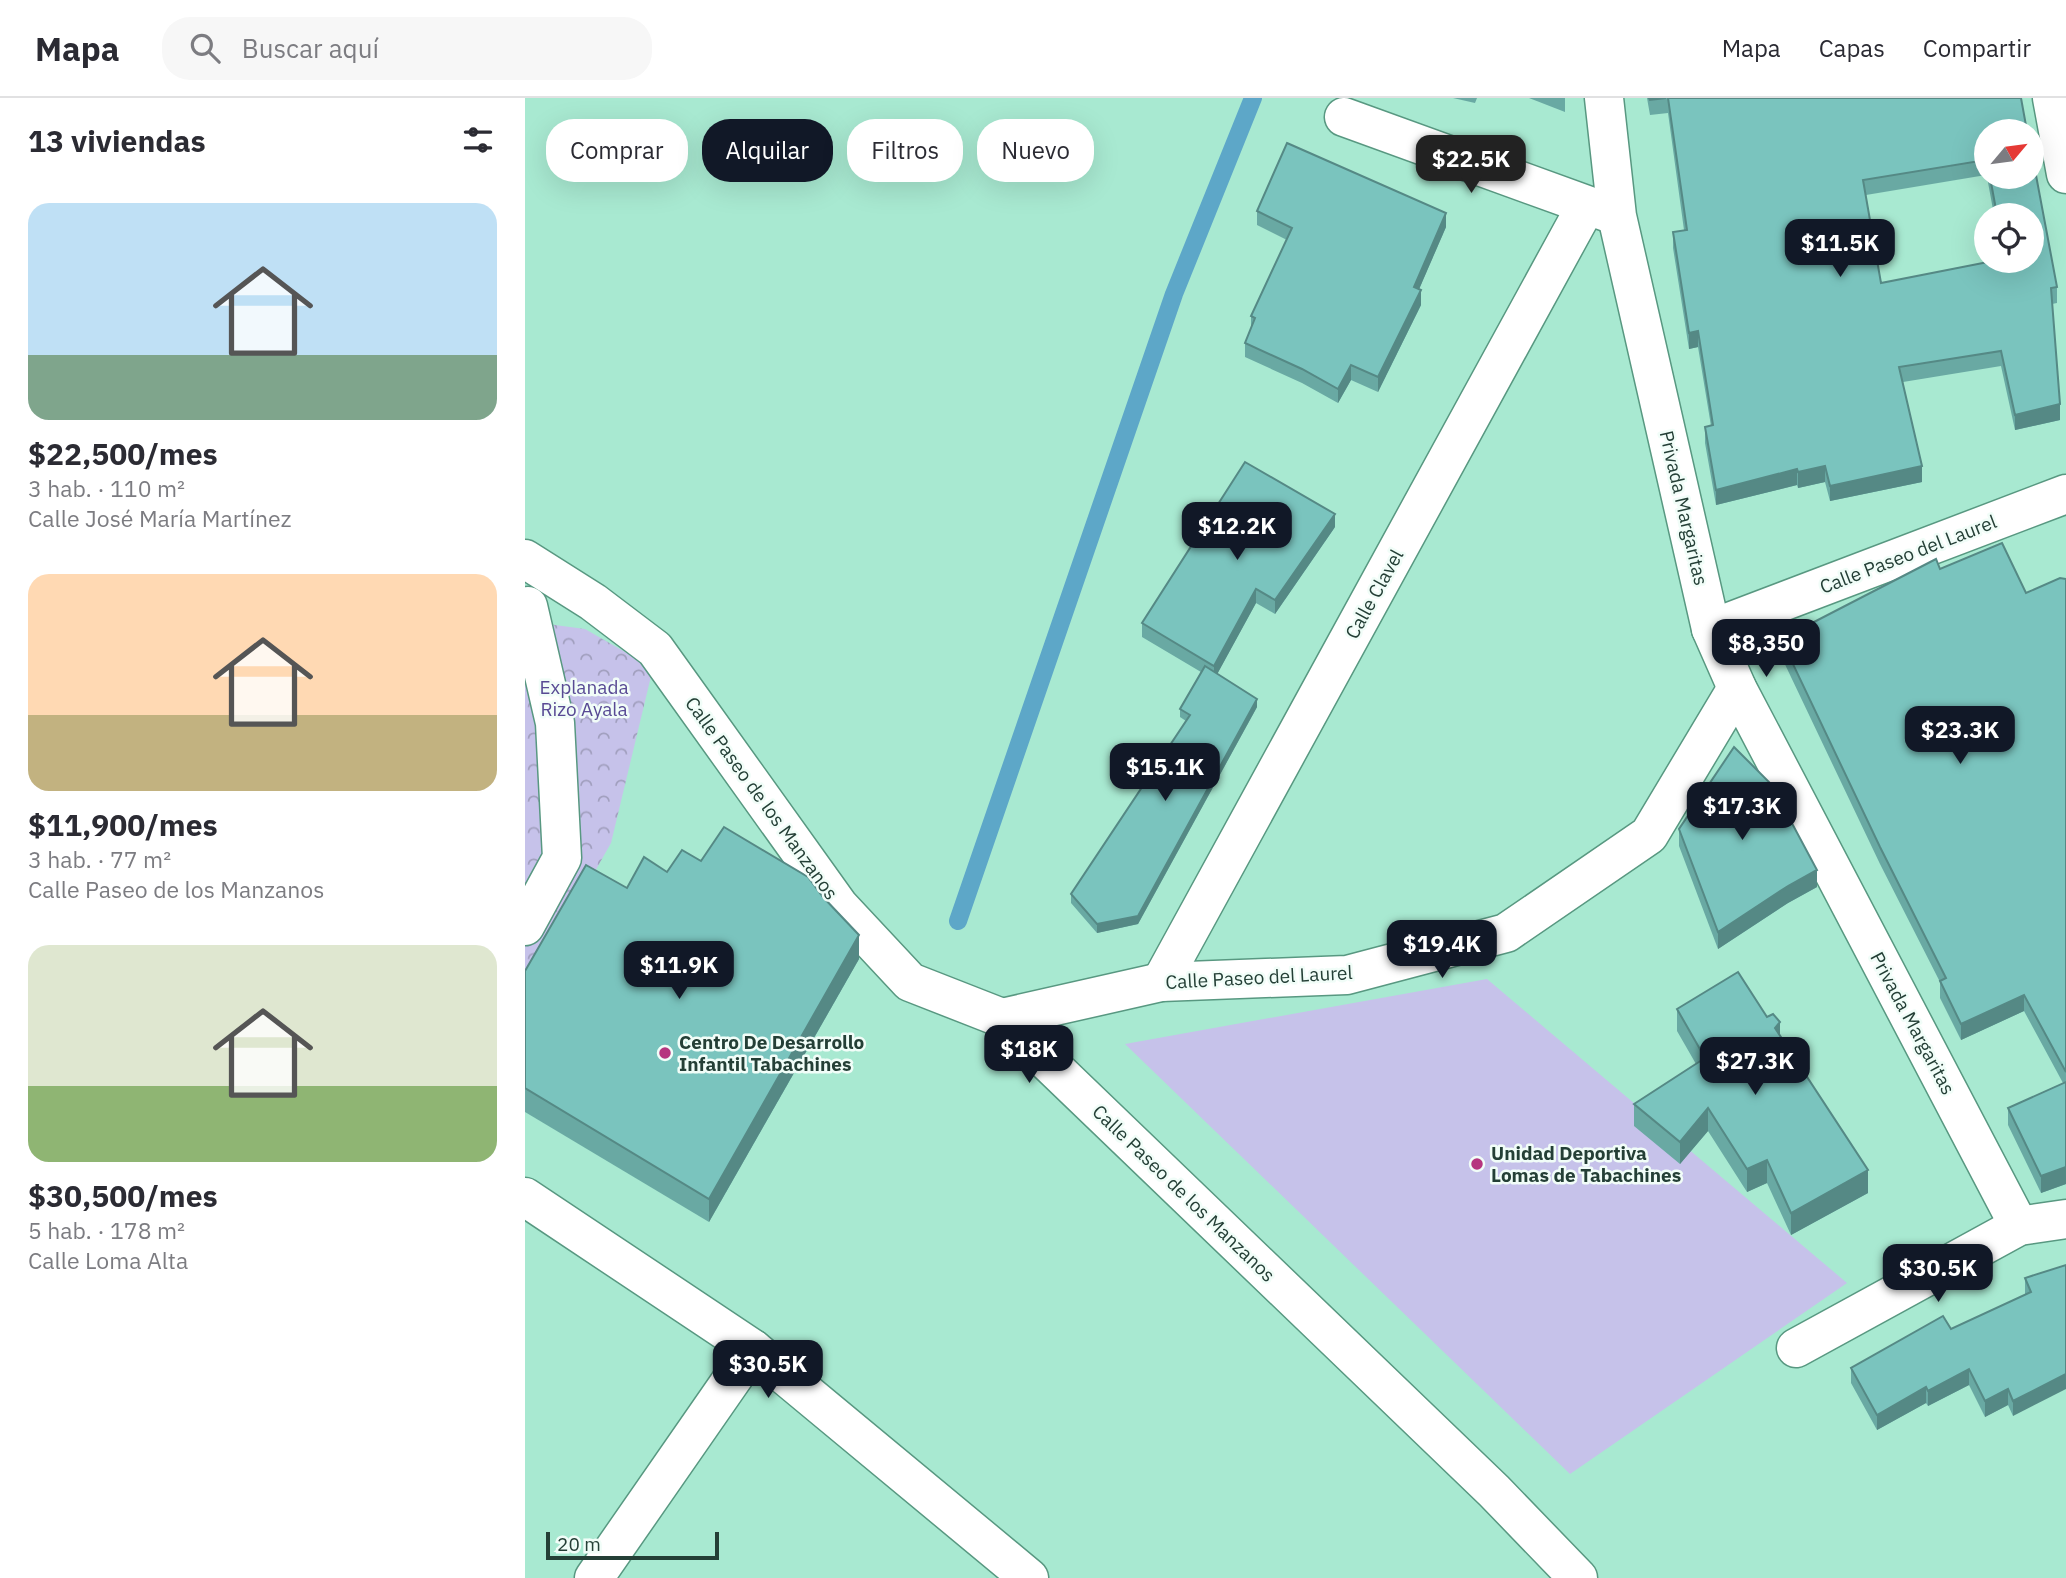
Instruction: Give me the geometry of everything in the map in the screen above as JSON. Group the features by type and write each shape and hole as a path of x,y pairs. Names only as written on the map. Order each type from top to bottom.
{"street":[{"name":"Privada Margaritas","path":"1604,98 1602,211 1711,629 1737,688 2019,1226"},
{"path":"2052,98 2066,174"},
{"path":"1344,117 1602,211"},
{"name":"Calle Clavel","path":"1161,982 1602,211"},
{"name":"Calle Paseo del Laurel","path":"1711,629 2066,494"},
{"name":"Calle Paseo de los Manzanos","path":"525,559 593,602 655,649 839,906 910,982 1002,1018 1493,1490 1578,1578"},
{"path":"525,926 562,858 555,723 526,606 593,602"},
{"name":"Calle Paseo del Laurel","path":"1002,1018 1161,982 1347,975 1506,933 1649,835 1737,688"},
{"path":"525,1197 753,1349 1029,1578"},
{"path":"1796,1348 2019,1226 2066,1219"},
{"path":"594,1578 753,1349"}],"green space":[{"name":"Explanada Rizo Ayala","path":"525,621 585,629 653,668 611,843 525,995"},
{"name":"Unidad Deportiva Lomas de Tabachines","path":"1487,979 1847,1283 1570,1474 1125,1044"}],"building":[{"path":"1668,98 2021,98 2025,119 1974,119 1974,162 1863,180 1881,283 1974,265 1974,273 2044,273 2044,218 2057,287 2051,288 2060,404 2015,415 2001,351 1899,367 1922,466 1830,486 1825,466 1798,472 1797,469 1716,490 1705,427 1713,425 1698,331 1689,333 1673,232 1687,230"},
{"path":"1287,143 1446,213 1414,287 1421,290 1378,377 1351,365 1338,389 1245,343 1255,318 1251,316 1292,228 1257,211"},
{"path":"1992,189 2039,189 2041,203 1995,203"},
{"path":"1245,462 1335,514 1275,600 1256,589 1214,666 1142,623"},
{"path":"2002,543 2026,593 2060,578 2066,579 2066,1072 2024,995 1961,1024 1940,981 1946,978 1781,639 1936,559 1940,569"},
{"path":"1205,666 1257,699 1138,916 1097,924 1071,894 1190,715 1180,709"},
{"path":"1734,747 1771,784 1817,870 1718,932 1679,829"},
{"name":"Centro De Desarrollo Infantil Tabachines","path":"724,827 808,877 859,935 709,1199 525,1088 525,971 586,865 627,888 644,857 667,872 682,850 701,861"},
{"path":"1738,972 1767,1017 1773,1014 1780,1022 1775,1028 1868,1170 1791,1213 1767,1160 1747,1169 1708,1108 1680,1142 1634,1104 1705,1058 1677,1009"},
{"path":"2066,1082 2066,1167 2041,1176 2008,1108"},
{"path":"2066,1265 2066,1374 2013,1401 2008,1389 1985,1401 1969,1369 1928,1391 1926,1387 1877,1415 1851,1368 1943,1316 1951,1329 2031,1292 2025,1278"}],"waterway":[{"path":"958,921 1174,294 1253,98"}],"place":[{"name":"Centro De Desarrollo Infantil Tabachines","path":"665,1053"},
{"name":"Unidad Deportiva Lomas de Tabachines","path":"1477,1164"}]}
